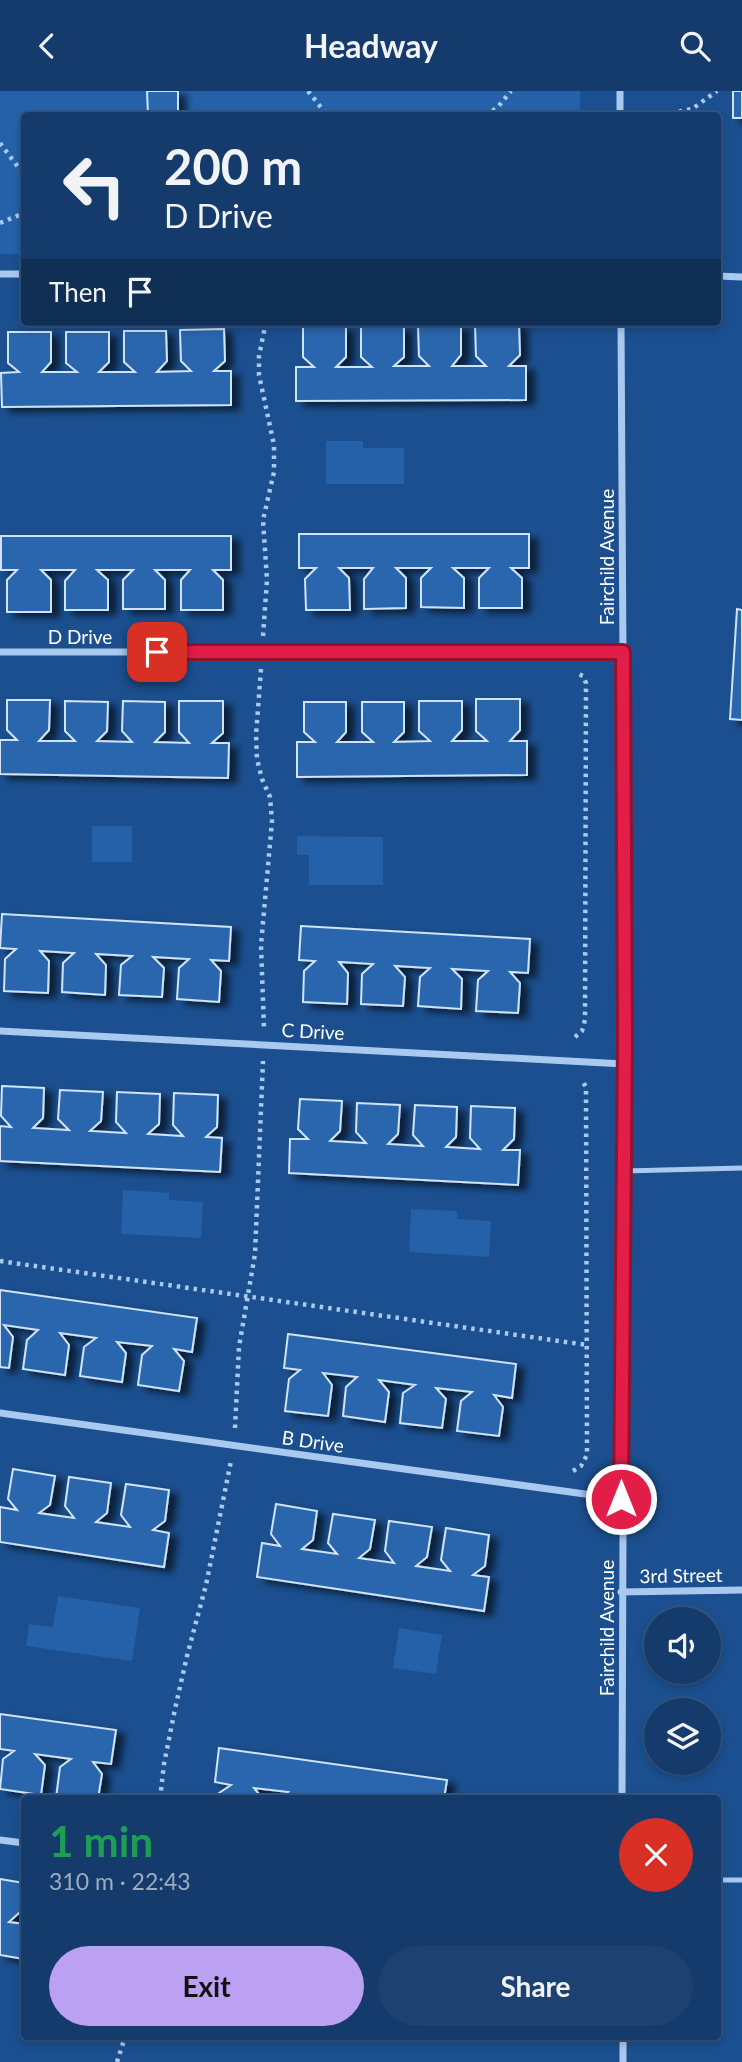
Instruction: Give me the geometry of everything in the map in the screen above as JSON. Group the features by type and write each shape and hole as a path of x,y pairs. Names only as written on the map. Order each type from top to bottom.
{"street":[{"path":"620,91 621,112"},
{"path":"0,274 21,274"},
{"path":"721,276 742,277"},
{"name":"Fairchild Avenue","path":"621,326 624,1064 622,1795"},
{"name":"D Drive","path":"0,652 623,652"},
{"name":"C Drive","path":"0,1031 624,1064"},
{"name":"B Drive","path":"0,1413 621,1499"},
{"name":"3rd Street","path":"621,1592 742,1590"},
{"path":"0,1840 21,1843"},
{"path":"623,2040 623,2062"}],"lane":[{"path":"624,1171 742,1168"},
{"path":"721,1880 742,1880"}],"path":[{"path":"308,91 325,112"},
{"path":"491,112 498,108 511,91"},
{"path":"677,112 692,109 717,91"},
{"path":"0,143 21,171"},
{"path":"0,223 21,214"},
{"path":"160,1795 178,1696 206,1585 234,1445 236,1371 255,1254 264,998 261,945 272,821 270,797 257,759 256,735 267,580 263,520 274,472 274,445 259,375 260,346 265,326"},
{"path":"575,1037 582,1031 585,1020 586,683 583,676 576,673"},
{"path":"573,1471 581,1466 587,1455 586,1087 582,1080 574,1078"},
{"path":"0,1261 248,1299 587,1345"},
{"path":"117,2062 124,2040"}],"shaded area":[{"path":"0,91 148,91 148,112 21,112 21,254 0,254"},
{"path":"178,91 580,91 580,112 178,112"},
{"path":"326,441 363,441 363,448 404,448 404,484 326,484"},
{"path":"92,826 132,826 132,862 92,862"},
{"path":"297,836 383,837 383,885 309,885 309,855 297,855"},
{"path":"123,1190 169,1193 169,1200 203,1202 201,1238 121,1234"},
{"path":"411,1209 457,1211 457,1219 491,1221 489,1257 409,1252"},
{"path":"58,1596 140,1608 132,1661 26,1646 29,1624 53,1627"},
{"path":"399,1628 442,1635 436,1674 393,1668"}],"building":[{"path":"147,91 178,91 178,112 148,112"},
{"path":"733,91 742,91 742,118 733,118"},
{"path":"418,326 461,326 461,355 452,366 486,366 476,356 475,326 519,326 520,355 509,366 526,366 526,400 296,401 296,367 314,367 303,357 303,327 346,327 346,357 336,367 372,367 361,357 361,327 404,327 404,357 394,366 429,366 419,356"},
{"path":"224,329 225,361 214,371 231,371 231,405 2,407 1,373 19,372 8,363 8,332 51,332 51,362 42,372 77,372 66,363 66,332 109,332 109,362 99,372 135,372 124,362 124,331 166,331 167,361 157,372 191,371 181,361 180,330"},
{"path":"299,534 529,534 529,568 511,568 522,578 522,608 479,608 479,578 489,568 453,568 464,578 464,608 421,607 421,578 431,568 396,568 406,578 406,608 364,609 364,579 373,568 339,568 349,578 350,610 306,610 305,579 316,568 299,568"},
{"path":"1,536 231,536 231,570 213,570 223,580 223,610 181,610 181,580 190,570 155,570 165,580 165,609 123,609 123,580 133,570 97,570 108,580 108,610 65,610 65,581 75,570 41,570 51,580 51,612 7,612 7,580 17,570 1,570"},
{"path":"737,609 742,610 742,720 730,719"},
{"path":"476,699 520,699 520,730 510,741 527,741 527,775 297,777 297,742 315,742 304,732 304,702 346,702 346,732 337,742 373,742 362,732 362,702 404,702 404,732 394,742 430,741 419,731 419,701 462,701 462,730 452,741 487,741 476,731"},
{"path":"7,700 50,700 49,730 39,741 75,741 65,731 65,701 108,702 107,731 97,741 132,742 122,731 123,701 165,702 165,732 155,742 189,743 179,732 179,701 223,701 223,733 212,743 229,743 228,778 0,774 0,740 17,740 7,730"},
{"path":"2,914 231,927 229,961 211,960 221,971 219,1002 177,999 179,968 189,959 153,957 164,968 162,997 119,995 121,965 132,956 96,954 106,965 105,995 62,992 63,963 74,953 40,951 49,961 48,993 4,991 5,959 16,949 0,948"},
{"path":"301,926 530,939 528,973 510,972 520,983 518,1013 476,1011 478,980 488,971 452,969 462,979 461,1009 418,1006 420,977 430,968 395,966 405,977 403,1006 361,1004 362,974 373,964 339,962 348,973 347,1004 303,1002 304,971 315,961 299,960"},
{"path":"2,1086 44,1088 43,1118 33,1128 69,1130 58,1119 60,1090 103,1092 101,1121 90,1131 126,1133 116,1122 117,1092 160,1094 159,1124 148,1134 183,1136 173,1125 174,1093 218,1095 217,1127 206,1137 222,1138 220,1172 0,1161 0,1126 11,1127 1,1116"},
{"path":"300,1099 342,1101 340,1131 330,1141 366,1143 356,1132 357,1103 400,1105 398,1134 388,1144 423,1146 413,1135 415,1105 457,1107 456,1137 446,1147 480,1149 470,1138 471,1106 515,1108 514,1139 503,1150 520,1150 518,1185 289,1173 290,1139 308,1139 298,1129"},
{"path":"0,1290 197,1318 192,1352 174,1349 184,1361 179,1391 138,1385 142,1355 152,1346 117,1342 126,1353 122,1382 80,1376 84,1347 96,1338 60,1333 69,1345 65,1375 23,1369 27,1340 38,1330 4,1325 13,1337 9,1368 0,1367"},
{"path":"288,1334 516,1364 512,1398 494,1395 503,1407 499,1436 457,1431 461,1401 472,1392 436,1388 446,1399 442,1428 400,1423 403,1393 415,1385 379,1380 389,1392 385,1422 343,1416 346,1387 357,1377 323,1373 332,1385 328,1416 285,1411 289,1379 300,1370 284,1368"},
{"path":"13,1469 55,1476 50,1505 39,1513 74,1518 65,1506 69,1477 111,1483 107,1513 96,1522 130,1527 121,1515 126,1484 169,1490 165,1521 153,1530 169,1533 164,1567 0,1542 0,1507 17,1510 8,1499"},
{"path":"276,1504 317,1511 313,1540 302,1549 337,1554 328,1543 333,1514 375,1520 370,1549 359,1558 394,1563 385,1551 389,1521 432,1527 427,1557 416,1566 450,1571 441,1560 446,1528 489,1535 485,1566 473,1575 489,1577 484,1611 257,1577 262,1543 280,1546 271,1534"},
{"path":"0,1714 116,1730 111,1764 93,1762 102,1774 99,1795 56,1795 60,1767 71,1759 35,1754 45,1765 41,1795 0,1789 3,1759 14,1751 0,1749"},
{"path":"219,1748 447,1780 445,1795 285,1795 288,1792 254,1788 260,1795 219,1795 231,1785 215,1782"},
{"path":"0,1879 21,1882 20,1912 9,1922 21,1924 21,1958 0,1955"}],"route":[{"path":"157,652 623,652 625,1041 621,1499"}]}
